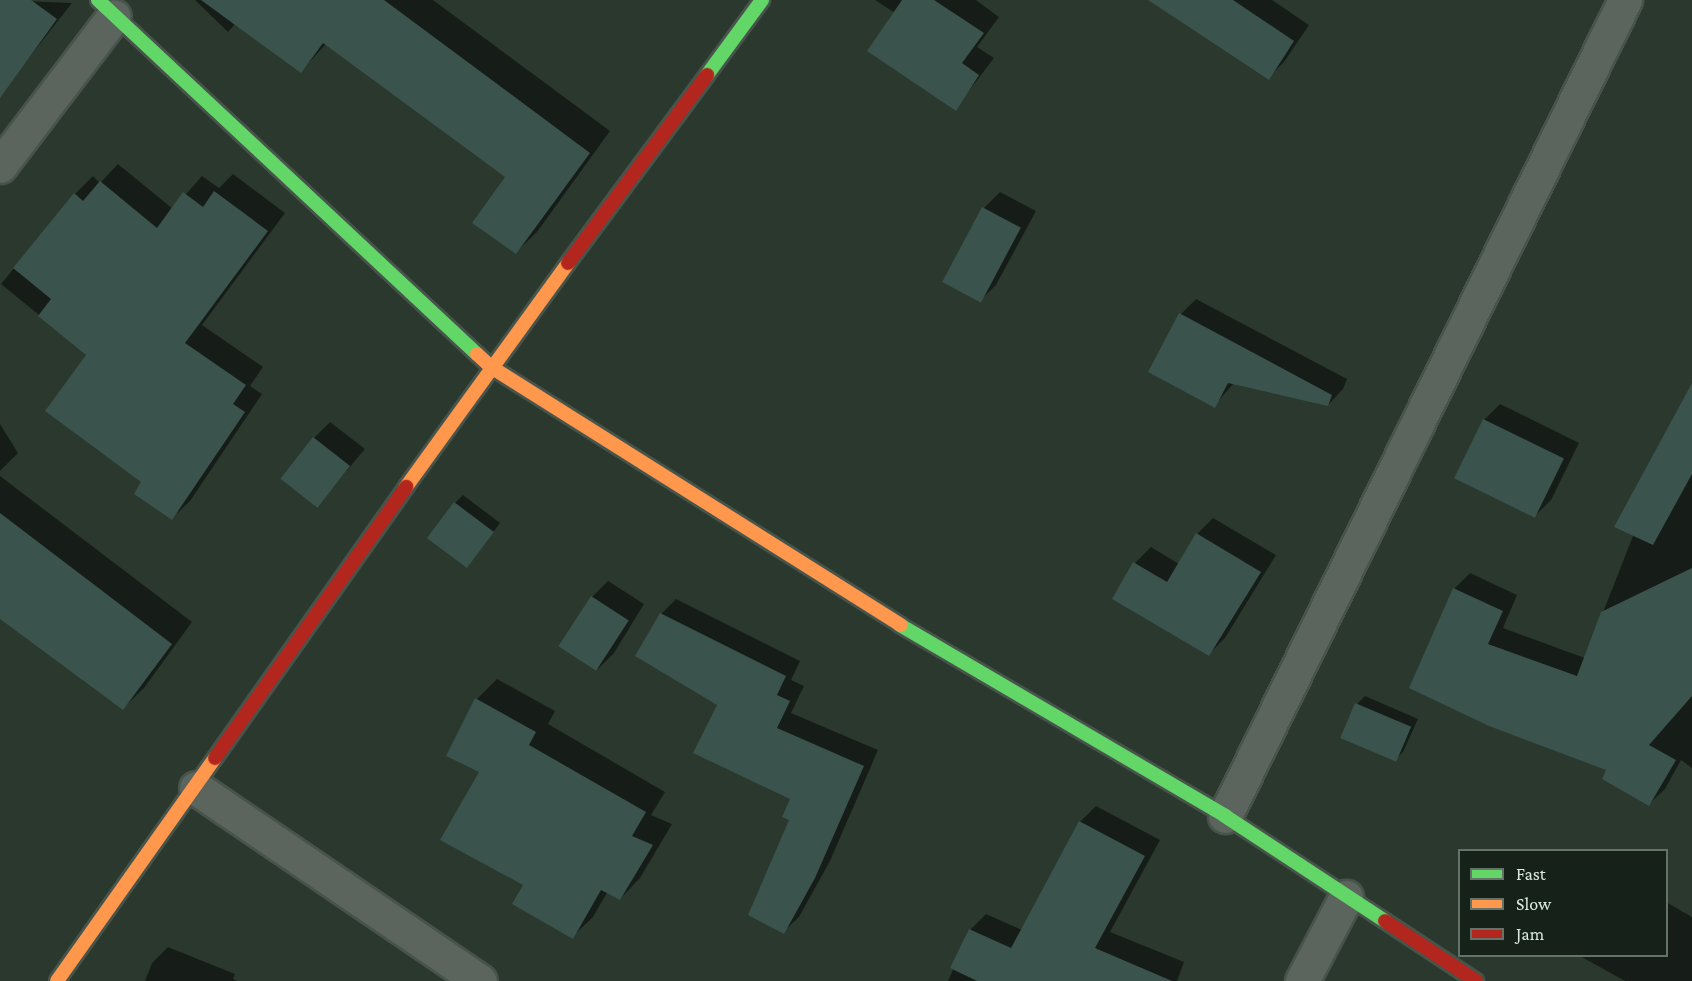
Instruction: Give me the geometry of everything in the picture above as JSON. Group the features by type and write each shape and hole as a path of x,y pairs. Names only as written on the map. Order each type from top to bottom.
{"street":[{"path":"57,981 196,788 491,366 762,0"},
{"path":"1225,816 1625,0"},
{"path":"0,166 106,8 491,366 879,612 1225,816 1476,981"},
{"path":"196,788 480,981"},
{"path":"1302,981 1346,897"}],"building":[{"path":"0,0 31,0 57,19 0,98"},
{"path":"201,0 384,0 590,153 516,254 472,223 505,177 323,43 301,73"},
{"path":"902,0 934,0 984,33 962,63 979,75 956,111 867,51"},
{"path":"1148,0 1233,0 1294,41 1269,80"},
{"path":"100,181 157,228 183,192 203,207 214,191 268,231 185,343 246,385 233,404 245,412 172,520 134,494 141,482 45,411 86,355 38,316 51,299 13,268 74,193 83,201"},
{"path":"982,207 1021,228 981,303 942,282"},
{"path":"1179,313 1332,395 1328,406 1228,383 1215,408 1148,372"},
{"path":"1692,383 1692,474 1653,545 1614,527"},
{"path":"1483,419 1564,458 1535,518 1454,478"},
{"path":"313,437 350,466 317,508 280,479"},
{"path":"454,502 494,532 467,568 427,538"},
{"path":"0,513 172,644 123,710 0,619"},
{"path":"1196,533 1261,572 1209,656 1112,599 1133,562 1167,582"},
{"path":"1692,568 1692,696 1649,745 1676,760 1649,806 1602,779 1606,770 1489,726 1409,688 1453,588 1503,611 1488,644 1577,676 1601,612"},
{"path":"591,596 629,621 596,671 558,646"},
{"path":"660,613 786,676 777,695 790,701 777,728 864,766 815,878 784,934 748,915 789,820 782,817 790,799 693,753 717,705 635,656"},
{"path":"475,698 536,732 529,745 646,812 632,836 653,845 620,900 601,890 573,939 512,904 523,885 440,840 479,772 446,756"},
{"path":"1355,703 1411,727 1396,762 1340,738"},
{"path":"1079,821 1145,856 1095,948 1172,981 977,981 950,968 969,929 1011,948"}],"traffic: fast":[{"path":"98,0 477,354"},
{"path":"707,75 762,0"},
{"path":"900,625 1225,816 1385,921"}],"traffic: slow":[{"path":"406,487 568,263"},
{"path":"477,354 491,367 900,625"},
{"path":"57,981 215,758"}],"traffic: jam":[{"path":"568,263 707,75"},
{"path":"215,758 406,487"},
{"path":"1385,921 1476,981"}]}
